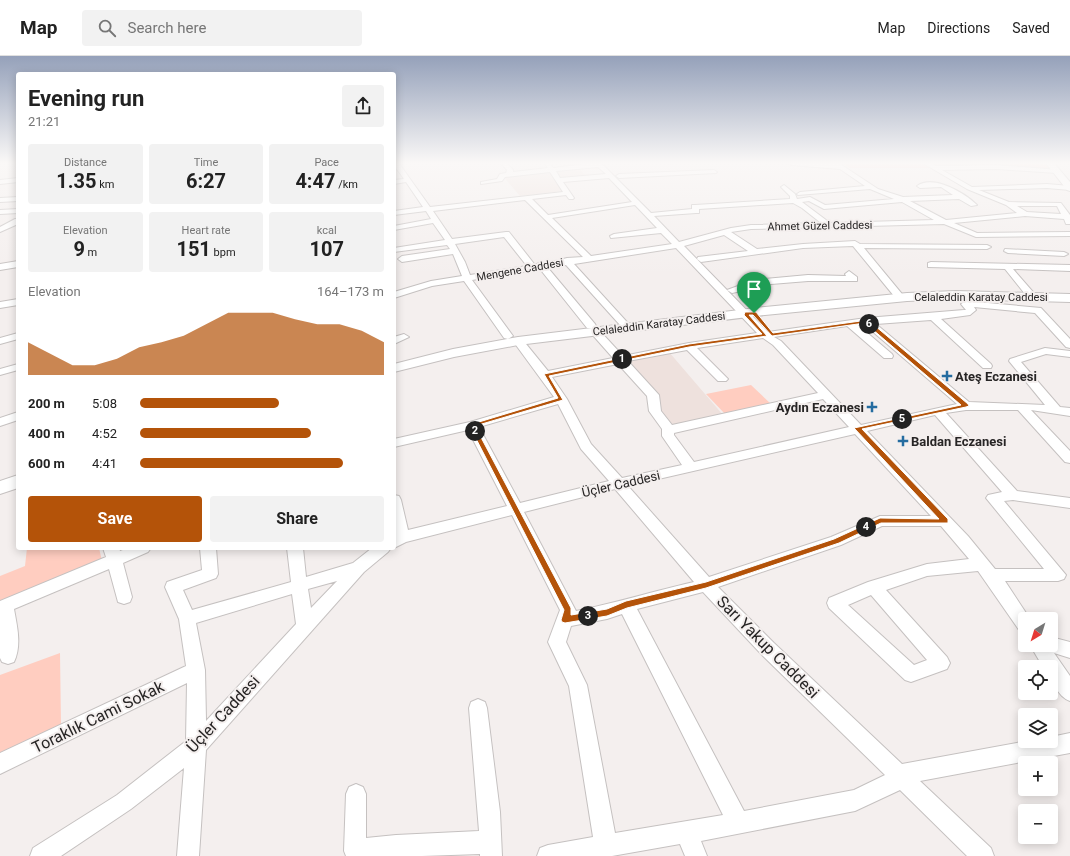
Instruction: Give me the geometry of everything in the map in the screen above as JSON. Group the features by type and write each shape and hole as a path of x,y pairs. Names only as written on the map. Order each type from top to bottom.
{"main road":[{"name":"Celaleddin Karatay Caddesi","path":"396,361 458,346 513,338 897,294 952,290 1070,293"},
{"name":"Celaleddin Karatay Caddesi","path":"593,329 623,323 914,296 956,295 1070,298"},
{"name":"Celaleddin Karatay Caddesi","path":"396,367 513,338"},
{"path":"0,488 16,482"},
{"path":"0,497 16,491"}],"street":[{"name":"Sarı Yakup Caddesi","path":"423,199 455,251 466,272 467,279 513,338 546,375 561,399 586,446 617,484 706,585 768,650 983,856"},
{"path":"396,213 505,199"},
{"path":"528,199 588,258"},
{"path":"633,199 663,230 671,235 687,238 709,238 701,254"},
{"path":"640,199 671,235 748,311"},
{"path":"654,214 696,211 695,206 777,199"},
{"path":"796,199 832,225 856,245 897,294"},
{"path":"811,199 824,207 901,199"},
{"path":"905,199 944,222 976,234 1070,234"},
{"path":"964,199 973,205"},
{"path":"1007,199 1025,214"},
{"path":"1010,199 1059,204 1070,223"},
{"path":"547,217 637,203"},
{"path":"535,206 548,204"},
{"path":"0,212 16,210"},
{"path":"986,210 998,216"},
{"name":"Ahmet Güzel Caddesi","path":"646,250 683,247 725,232 756,227 944,222 1025,214 1067,216"},
{"path":"396,228 436,220"},
{"path":"0,230 16,222"},
{"path":"614,236 663,230"},
{"path":"725,232 756,252"},
{"path":"396,250 506,234 653,395 655,411 669,430"},
{"path":"646,250 683,247 701,254 756,252 803,246 856,245 987,247 976,234"},
{"path":"1009,234 1032,252"},
{"path":"1008,252 1064,254 1040,234"},
{"path":"646,250 668,242 671,235"},
{"name":"Mengene Caddesi","path":"397,294 431,284 567,261 646,250"},
{"path":"402,259 455,251"},
{"path":"701,254 771,338 825,395 853,429 946,521 986,570 1018,615"},
{"path":"3,266 16,260"},
{"path":"567,261 623,323"},
{"path":"3,266 16,264"},
{"path":"931,265 1070,268"},
{"path":"1007,266 1013,276 1028,292"},
{"path":"732,290 743,288 742,284 808,278 854,279 849,274"},
{"path":"0,305 16,302"},
{"path":"546,375 689,346 771,338 849,323 967,313 971,310 966,304 1038,310 1070,345"},
{"path":"933,317 987,366"},
{"path":"866,321 966,406"},
{"path":"849,323 888,356"},
{"path":"0,340 16,336"},
{"path":"396,340 404,337"},
{"path":"689,346 722,378"},
{"path":"1057,410 1014,361 1045,351 1070,354"},
{"path":"0,372 16,368"},
{"path":"669,430 825,395"},
{"path":"396,443 472,425 561,399"},
{"name":"Üçler Caddesi","path":"398,540 617,484 853,429 938,411 966,406 1021,407 1070,412"},
{"path":"1021,407 1070,459"},
{"path":"938,411 1013,495"},
{"path":"0,422 16,417"},
{"path":"472,425 568,610 557,642 578,685 606,846"},
{"path":"669,430 667,431 668,436 692,467"},
{"path":"874,586 941,662 911,674 835,603 874,586 927,570 986,570 1058,575 993,498 1013,495 1070,503"},
{"path":"396,520 398,540"},
{"path":"565,620 607,612 626,605 706,585 836,541 880,521 946,521"},
{"path":"8,656 10,634 2,607 112,554 133,550"},
{"path":"188,856 196,746 196,670 187,619 173,587 210,574 208,550"},
{"path":"295,550 305,624"},
{"name":"Üçler Caddesi","path":"41,856 124,802 196,746 305,624 358,568 380,550"},
{"path":"112,554 124,597"},
{"path":"187,619 358,568"},
{"path":"626,605 739,823"},
{"path":"1058,646 1070,650"},
{"path":"1044,652 1070,692"},
{"name":"Toraklık Cami Sokak","path":"0,764 196,670"},
{"path":"356,794 355,851 396,846 491,849 478,708"},
{"path":"548,856 739,823 855,800 901,776 1070,743"},
{"path":"686,831 696,856"}],"shaded area":[{"path":"669,352 723,415 673,426 668,424 631,364 633,359"},
{"path":"751,385 771,404 725,414 706,394"},
{"path":"27,550 99,550 102,561 0,603 0,576 25,566"},
{"path":"60,653 61,727 0,757 0,675"}],"place":[{"name":"Ateş Eczanesi","path":"947,376"},
{"name":"Aydın Eczanesi","path":"872,407"},
{"name":"Baldan Eczanesi","path":"903,441"}],"route":[{"path":"754,313 772,334 866,321 966,406 858,428 946,521 880,521 836,541 706,585 626,605 607,612 565,620 568,610 472,425 561,399 546,375 689,346 766,335 745,314 754,313"}]}
